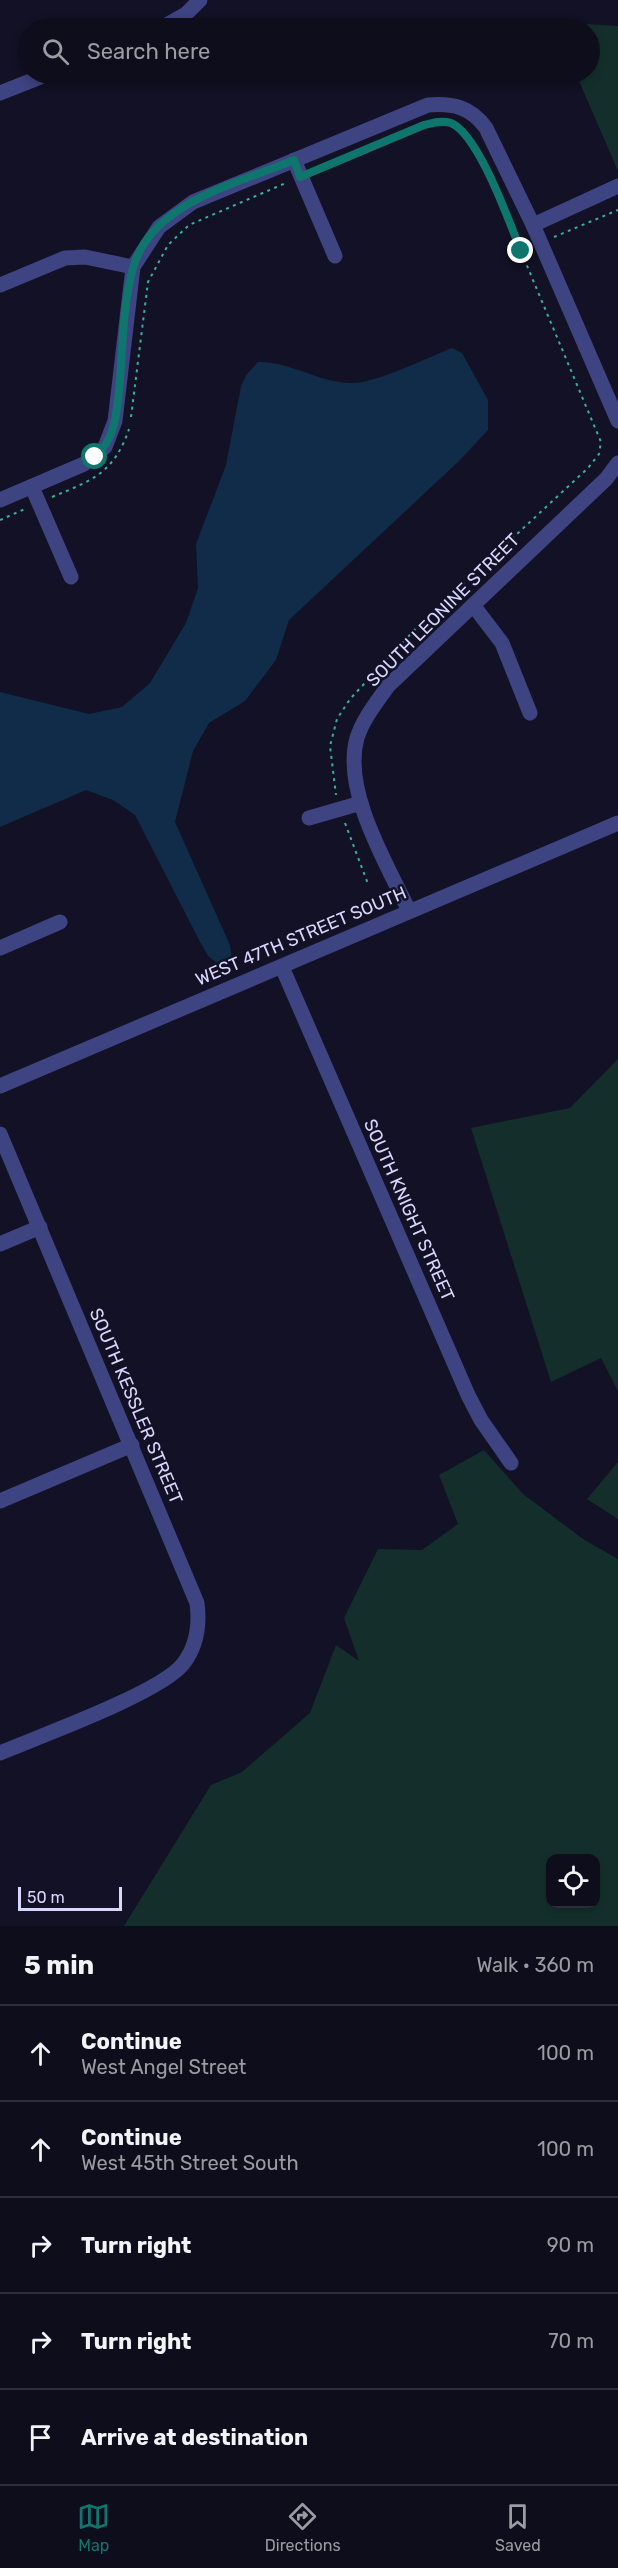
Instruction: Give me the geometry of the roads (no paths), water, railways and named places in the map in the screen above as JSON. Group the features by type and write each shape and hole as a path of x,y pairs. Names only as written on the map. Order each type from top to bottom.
{"street":[{"path":"180,18 200,0"},
{"path":"0,93 23,84"},
{"path":"0,500 95,457 112,436 133,267 146,244 174,213 193,202 412,109 441,104 463,107 479,117 486,128 533,225 618,421"},
{"path":"294,160 336,256"},
{"path":"533,225 618,186"},
{"path":"0,285 65,258 85,257 133,267"},
{"name":"SOUTH LEONINE STREET","path":"409,911 361,803 355,762 357,738 364,722 388,686 473,605 612,484 618,463"},
{"path":"32,486 71,577"},
{"path":"473,605 502,643 530,713"},
{"path":"309,818 361,803"},
{"name":"WEST 47TH STREET SOUTH","path":"0,1086 618,823"},
{"path":"0,948 60,922"},
{"name":"SOUTH KNIGHT STREET","path":"282,966 468,1395 486,1428 512,1463"},
{"name":"SOUTH KESSLER STREET","path":"0,1134 197,1603 200,1620 197,1638 191,1653 173,1675 158,1685 0,1753"},
{"path":"0,1244 40,1227"},
{"path":"0,1501 132,1446"}],"water":[{"path":"452,348 462,353 488,400 488,430 458,462 289,620 276,660 245,701 209,723 193,751 175,822 230,945 232,961 221,966 208,956 135,815 113,800 86,790 0,827 0,692 89,714 122,707 150,683 186,623 198,588 196,544 226,465 241,386 247,374 258,362 282,365 328,380 352,383 387,375"}]}
